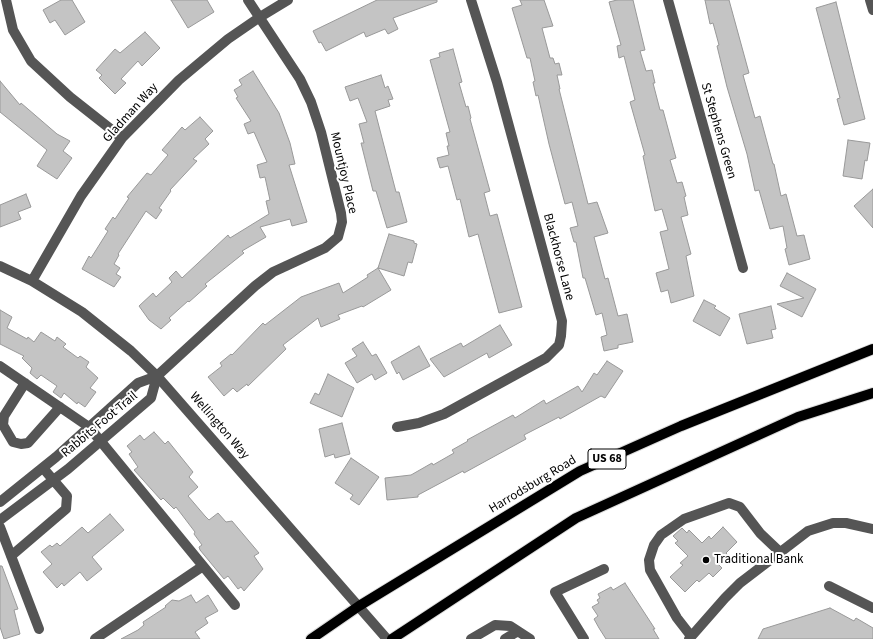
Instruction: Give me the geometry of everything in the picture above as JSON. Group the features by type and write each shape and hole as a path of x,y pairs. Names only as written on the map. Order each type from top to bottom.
{"main road":[{"name":"Harrodsburg Road","path":"311,639 359,606 580,471 681,426 873,349"},
{"path":"392,639 576,518 798,417 873,393"}],"street":[{"path":"6,0 13,30 31,61 64,92 122,138"},
{"name":"Mountjoy Place","path":"157,376 273,272 291,262 330,245 338,237 340,231 341,213 335,184 311,102 300,79 248,0"},
{"name":"Gladman Way","path":"32,281 81,196 122,138 179,80 228,39 288,0"},
{"name":"Blackhorse Lane","path":"397,427 444,414 546,358 559,345 561,336 562,321 497,82 471,0"},
{"name":"St Stephens Green","path":"668,0 743,268"},
{"path":"870,0 873,10"},
{"name":"Wellington Way","path":"0,266 32,281 82,312 131,351 157,376 387,639"},
{"path":"0,366 90,427 234,605"},
{"name":"Rabbits Foot Trail","path":"0,502 43,468 138,383 157,376"},
{"name":"Rabbits Foot Trail","path":"0,520 54,480 151,398 157,376"},
{"path":"25,383 4,416 3,425 13,442 21,444 28,443 60,407"},
{"path":"11,556 66,509 68,503 67,496 43,468"},
{"path":"780,552 760,533 740,507 729,503 684,519 661,535 654,545 649,560 650,570 690,638 725,598 780,552 808,531 833,523 846,523 873,529"},
{"path":"0,527 39,630"},
{"path":"95,639 203,566"},
{"path":"584,639 555,592 604,569"},
{"path":"829,586 873,608"},
{"path":"471,639 495,625 510,626 530,639"},
{"path":"505,639 518,631"}],"building":[{"path":"61,0 72,0 85,22 65,35 55,20 50,23 43,10"},
{"path":"171,0 207,0 214,12 188,28"},
{"path":"377,0 437,0 437,2 393,18 398,29 388,34 385,29 366,37 364,32 326,51 321,42 319,43 313,31"},
{"path":"520,0 544,0 553,26 542,28 550,58 553,58 555,64 559,63 562,75 557,75 559,89 588,204 597,202 608,233 594,237 605,279 608,278 618,316 627,314 633,342 618,345 618,348 604,351 601,337 607,335 602,313 596,315 585,278 583,278 576,242 574,242 570,228 578,226 572,202 565,204 538,95 536,96 533,82 535,81 530,58 527,58 512,8 522,5"},
{"path":"617,0 633,0 645,50 640,51 646,71 652,70 655,83 653,83 660,110 663,110 676,158 670,160 677,183 682,182 686,196 684,197 688,215 681,217 691,254 686,256 694,296 671,303 668,290 661,292 656,273 669,269 660,232 668,230 662,209 655,211 643,156 645,155 630,102 635,100 624,56 619,58 617,46 621,45 609,2"},
{"path":"705,0 729,0 749,73 743,75 755,118 760,116 774,164 781,196 786,194 797,236 804,235 810,259 789,265 785,249 787,248 783,226 770,229 759,190 755,191 747,154 727,87 717,46 719,45 713,23 710,24"},
{"path":"836,2 865,119 844,125 837,99 840,98 816,8"},
{"path":"145,32 160,48 142,66 138,61 121,79 126,83 115,94 99,78 102,75 96,70 115,49 120,53"},
{"path":"453,49 462,82 459,83 466,107 468,106 470,119 490,191 484,193 490,216 497,214 522,307 499,313 478,234 469,237 460,199 457,200 448,166 440,168 437,158 449,155 447,146 449,146 446,133 450,132 430,60 440,57 439,53"},
{"path":"253,71 279,113 290,143 295,164 289,165 307,222 292,226 290,219 260,227 266,237 242,251 244,253 205,284 207,286 169,318 171,320 161,329 149,320 139,306 153,293 156,297 172,282 169,278 176,271 182,278 228,235 230,238 269,214 266,201 270,200 265,177 260,178 257,165 267,162 254,132 248,134 244,124 251,121 236,98 238,97 234,90 242,85 239,80"},
{"path":"381,75 385,88 388,86 393,99 388,100 390,106 375,111 396,192 399,192 407,222 387,228 376,191 373,191 361,143 364,143 359,124 367,122 358,98 350,101 345,87"},
{"path":"0,81 20,105 21,103 57,134 70,141 63,151 72,158 57,179 37,166 47,150 0,112"},
{"path":"200,117 213,131 205,139 209,144 193,159 197,161 170,190 171,191 159,208 162,210 156,219 146,211 118,254 119,255 114,264 120,268 116,274 121,277 114,287 82,269 89,256 91,258 108,231 105,229 113,217 115,219 129,198 127,197 147,173 151,175 168,155 162,150 182,127 185,130"},
{"path":"848,140 870,143 862,179 843,176"},
{"path":"873,189 873,228 854,206"},
{"path":"26,194 31,207 18,212 21,219 0,227 0,205"},
{"path":"389,234 414,241 414,243 417,244 412,263 408,262 404,276 378,268"},
{"path":"378,268 391,290 363,307 362,306 338,315 340,319 321,327 318,318 283,345 286,349 248,386 247,384 237,392 233,388 224,396 208,377 222,366 220,363 231,354 232,355 263,323 265,325 301,297 339,283 343,293 368,277 367,275"},
{"path":"787,273 816,289 802,317 777,304 804,298 780,286"},
{"path":"704,300 716,306 714,308 730,318 720,336 693,321"},
{"path":"771,306 776,329 771,330 773,338 747,344 739,314"},
{"path":"0,310 12,317 7,328 27,339 28,337 34,342 41,332 55,341 57,337 66,344 63,347 78,358 80,356 89,362 86,367 98,378 90,388 96,392 85,407 78,402 77,404 64,393 61,398 53,392 57,386 41,375 37,379 30,373 32,368 22,358 24,356 0,344"},
{"path":"500,325 512,345 489,358 487,353 444,377 430,359 461,343 463,347"},
{"path":"363,342 372,356 376,354 387,373 375,380 372,374 357,383 345,363 357,356 352,349"},
{"path":"419,346 430,366 403,380 399,372 397,374 391,362"},
{"path":"607,361 623,371 605,398 601,396 560,419 559,417 524,435 526,439 464,473 463,471 418,495 418,497 387,500 385,478 411,475 432,463 433,465 454,453 452,450 468,441 467,440 513,415 515,418 544,400 546,404 578,386 582,392 594,373 597,375"},
{"path":"328,374 354,388 342,417 310,403 315,393 319,395"},
{"path":"342,423 350,454 335,458 334,454 325,457 319,429"},
{"path":"154,432 165,444 168,441 193,472 189,477 198,487 188,496 205,516 209,520 218,513 226,522 232,521 259,553 254,556 263,569 244,591 241,587 238,589 228,576 224,579 200,550 199,547 202,545 194,534 195,532 176,507 174,509 163,498 161,500 134,470 138,467 129,454 132,452 127,446 140,435 144,440"},
{"path":"351,458 379,477 359,505 350,499 353,495 335,483"},
{"path":"110,514 124,530 92,557 102,569 87,581 80,572 64,586 62,583 57,588 43,572 52,564 41,552 50,545 52,547 57,543 60,546 82,527 88,533"},
{"path":"723,527 737,542 726,553 728,555 718,564 722,568 713,577 709,573 699,582 697,580 685,592 670,577 683,565 680,563 688,556 675,543 678,541 673,536 682,528 687,533 689,530 702,543 709,536 711,539"},
{"path":"0,566 2,566 18,609 14,610 20,634 4,639 0,627"},
{"path":"625,583 655,629 653,629 659,639 606,639 599,628 594,619 598,616 592,607 599,603 597,600 600,598 598,594 611,587 613,590"},
{"path":"191,595 196,603 208,595 218,611 205,618 208,623 195,632 200,639 121,639 138,630 144,625 143,622 166,607 165,606 172,600 179,601"},
{"path":"830,608 854,621 856,618 873,628 873,639 758,639 763,629"}],"place":[{"name":"Traditional Bank","path":"706,560"}]}
